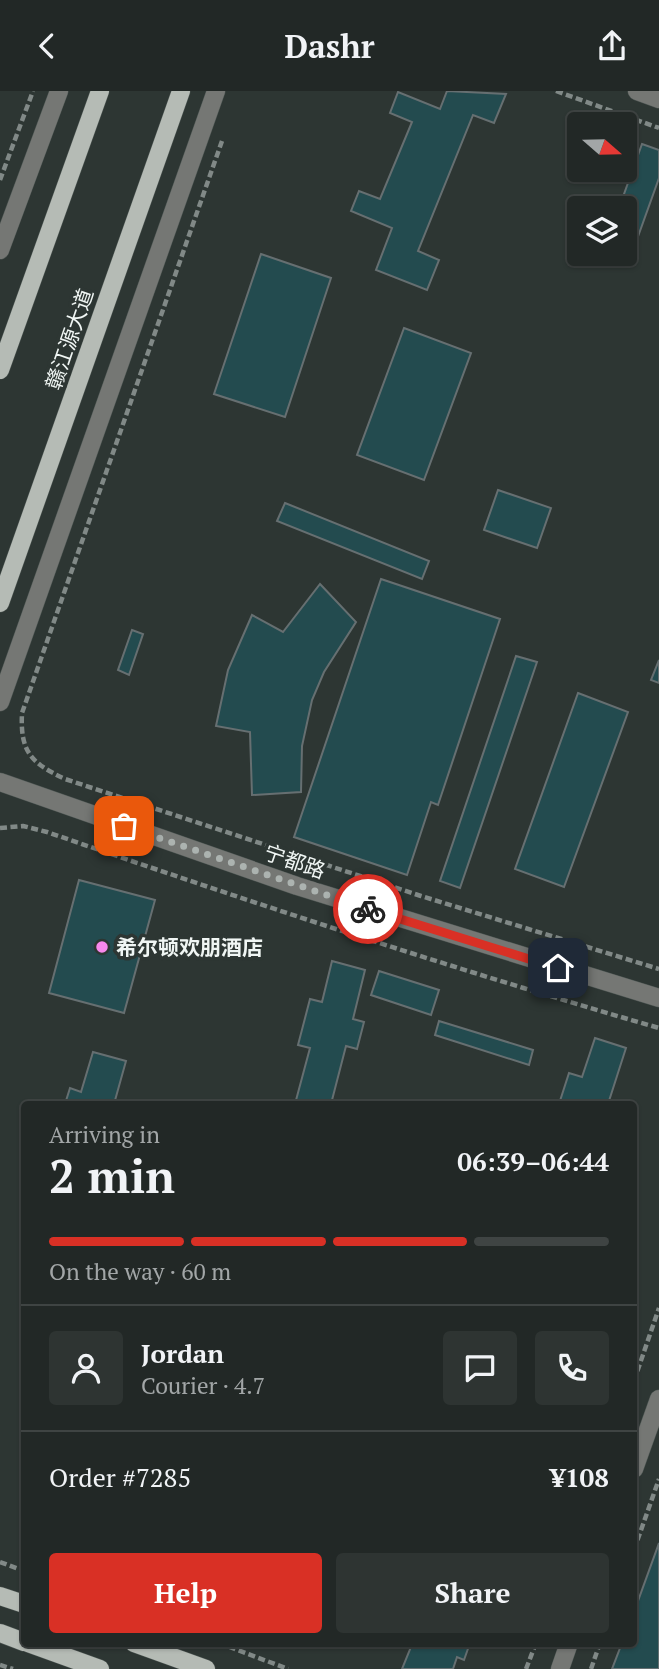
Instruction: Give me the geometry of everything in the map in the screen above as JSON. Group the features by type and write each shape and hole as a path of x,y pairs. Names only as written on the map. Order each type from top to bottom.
{"main road":[{"path":"0,370 100,91"},
{"name":"赣江源大道","path":"0,603 181,91"},
{"path":"0,1596 21,1603"},
{"path":"0,1633 21,1641"},
{"path":"38,1647 100,1669"},
{"path":"145,1647 206,1669"}],"street":[{"path":"0,250 59,91"},
{"path":"0,702 216,91"},
{"path":"637,91 659,99"},
{"name":"宁都路","path":"0,782 297,886 659,998"},
{"path":"637,1461 659,1399"},
{"path":"560,1669 568,1647"}],"path":[{"path":"0,180 33,91"},
{"path":"556,91 659,128"},
{"path":"226,130 22,713 21,736 29,755 41,767 65,779 434,901 659,969"},
{"path":"0,828 23,825 47,832 303,920 498,982 659,1028"},
{"path":"637,1372 659,1308"},
{"path":"637,1541 659,1479"},
{"path":"0,1562 21,1570"},
{"path":"230,1647 288,1669"},
{"path":"526,1669 534,1647"},
{"path":"590,1669 598,1647"},
{"path":"0,1665 13,1669"}],"building":[{"path":"447,91 506,94 494,123 473,115 418,251 439,260 427,290 376,270 392,228 351,211 359,191 380,199 412,122 390,113 398,92 440,109"},
{"path":"642,144 659,150 659,178 637,239 637,196 623,196 628,182 637,182 637,158"},
{"path":"261,254 331,278 285,417 214,394"},
{"path":"404,328 471,353 424,480 357,455"},
{"path":"498,490 551,508 537,548 484,530"},
{"path":"285,503 429,561 422,579 277,521"},
{"path":"381,579 500,619 438,805 431,802 407,875 294,837"},
{"path":"320,584 356,622 324,672 312,700 302,746 301,792 252,795 250,732 216,726 228,670 252,615 283,632"},
{"path":"132,630 143,634 129,675 118,670"},
{"path":"516,656 537,662 460,888 440,881"},
{"path":"659,660 659,683 651,680"},
{"path":"578,693 628,712 564,887 515,869"},
{"name":"希尔顿欢朋酒店","path":"79,880 155,900 124,1013 49,993"},
{"path":"332,961 365,970 353,1019 364,1022 357,1049 346,1046 332,1101 296,1101 310,1048 298,1045 310,999 322,1002"},
{"path":"379,971 439,990 431,1015 371,995"},
{"path":"439,1021 533,1050 529,1065 435,1035"},
{"path":"595,1038 626,1048 609,1101 560,1101 569,1073 582,1077"},
{"path":"93,1052 126,1061 115,1101 66,1101 70,1088 81,1092"},
{"path":"659,1543 659,1669 612,1669 620,1647 637,1647 637,1604"},
{"path":"411,1647 469,1647 464,1660 457,1657 453,1669 402,1669"}],"way so far":[{"path":"124,826 368,909"}],"place":[{"name":"希尔顿欢朋酒店","path":"102,947"}],"route":[{"path":"368,909 558,968"}]}
